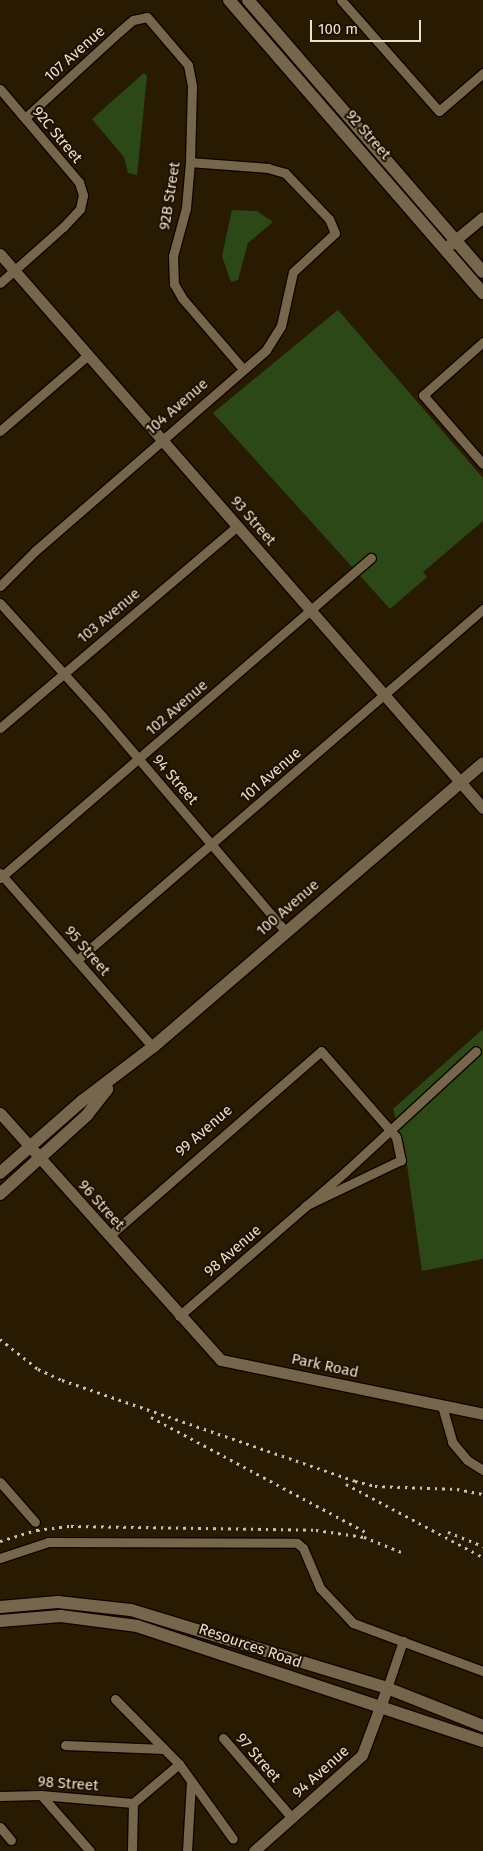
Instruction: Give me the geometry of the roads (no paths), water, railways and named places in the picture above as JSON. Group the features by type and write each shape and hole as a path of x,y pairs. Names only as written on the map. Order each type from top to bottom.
{"main road":[{"name":"92 Street","path":"229,0 483,293"},
{"name":"92 Street","path":"248,0 483,272"},
{"name":"100 Avenue","path":"0,1173 82,1101 115,1079 153,1047 483,763"},
{"name":"100 Avenue","path":"40,1160 87,1115 115,1079"},
{"path":"0,1194 40,1160"},
{"path":"0,1598 16,1605"},
{"name":"Resources Road","path":"0,1607 79,1602 132,1610 387,1688 483,1726"},
{"name":"Resources Road","path":"0,1621 62,1616 124,1623 483,1741"}],"street":[{"path":"341,0 438,111 483,73"},
{"name":"107 Avenue","path":"25,118 133,20 147,17"},
{"name":"92B Street","path":"147,17 188,66 192,86 190,162 186,208 173,256 174,284 182,298 244,369"},
{"name":"92C Street","path":"0,89 79,182 81,202 80,208 63,227 14,270"},
{"name":"104 Avenue","path":"0,586 162,440 266,350 278,333 293,272 333,236 335,229 285,173 268,168 190,162"},
{"path":"446,249 483,216"},
{"name":"93 Street","path":"0,254 483,808"},
{"path":"0,283 14,270"},
{"path":"483,342 423,395 483,464"},
{"path":"0,431 88,355"},
{"name":"103 Avenue","path":"0,728 237,526"},
{"name":"102 Avenue","path":"1,876 371,558"},
{"name":"94 Street","path":"0,603 139,759 286,932"},
{"name":"101 Avenue","path":"77,960 483,609"},
{"name":"95 Street","path":"1,876 153,1047"},
{"name":"99 Avenue","path":"108,1236 321,1051 390,1130"},
{"name":"98 Avenue","path":"179,1316 305,1206 476,1051"},
{"name":"96 Street","path":"0,1114 179,1316"},
{"name":"98 Avenue","path":"305,1206 401,1160 396,1137 390,1130"},
{"name":"Park Road","path":"179,1316 221,1360 483,1414"},
{"path":"442,1406 452,1442 466,1460 483,1470"},
{"path":"0,1482 36,1522"},
{"path":"0,1558 22,1548 54,1542 297,1543 303,1548 320,1588 344,1615 360,1626 483,1671"},
{"name":"94 Avenue","path":"254,1851 362,1755 381,1708 403,1641"},
{"path":"115,1699 179,1764 233,1839"},
{"name":"97 Street","path":"222,1738 292,1818"},
{"path":"65,1745 164,1749"},
{"path":"132,1851 133,1803 179,1764"},
{"path":"187,1851 190,1781"},
{"path":"41,1795 90,1851"},
{"name":"98 Street","path":"0,1796 41,1795 133,1803"},
{"path":"0,1827 11,1840"}],"railway":[{"path":"0,1339 38,1369 62,1380 355,1481 375,1486 457,1489 483,1494"},
{"path":"151,1417 369,1534"},
{"path":"346,1484 483,1557"},
{"path":"0,1541 37,1530 71,1526 316,1530 364,1537 401,1552"},
{"path":"448,1532 483,1546"}]}
